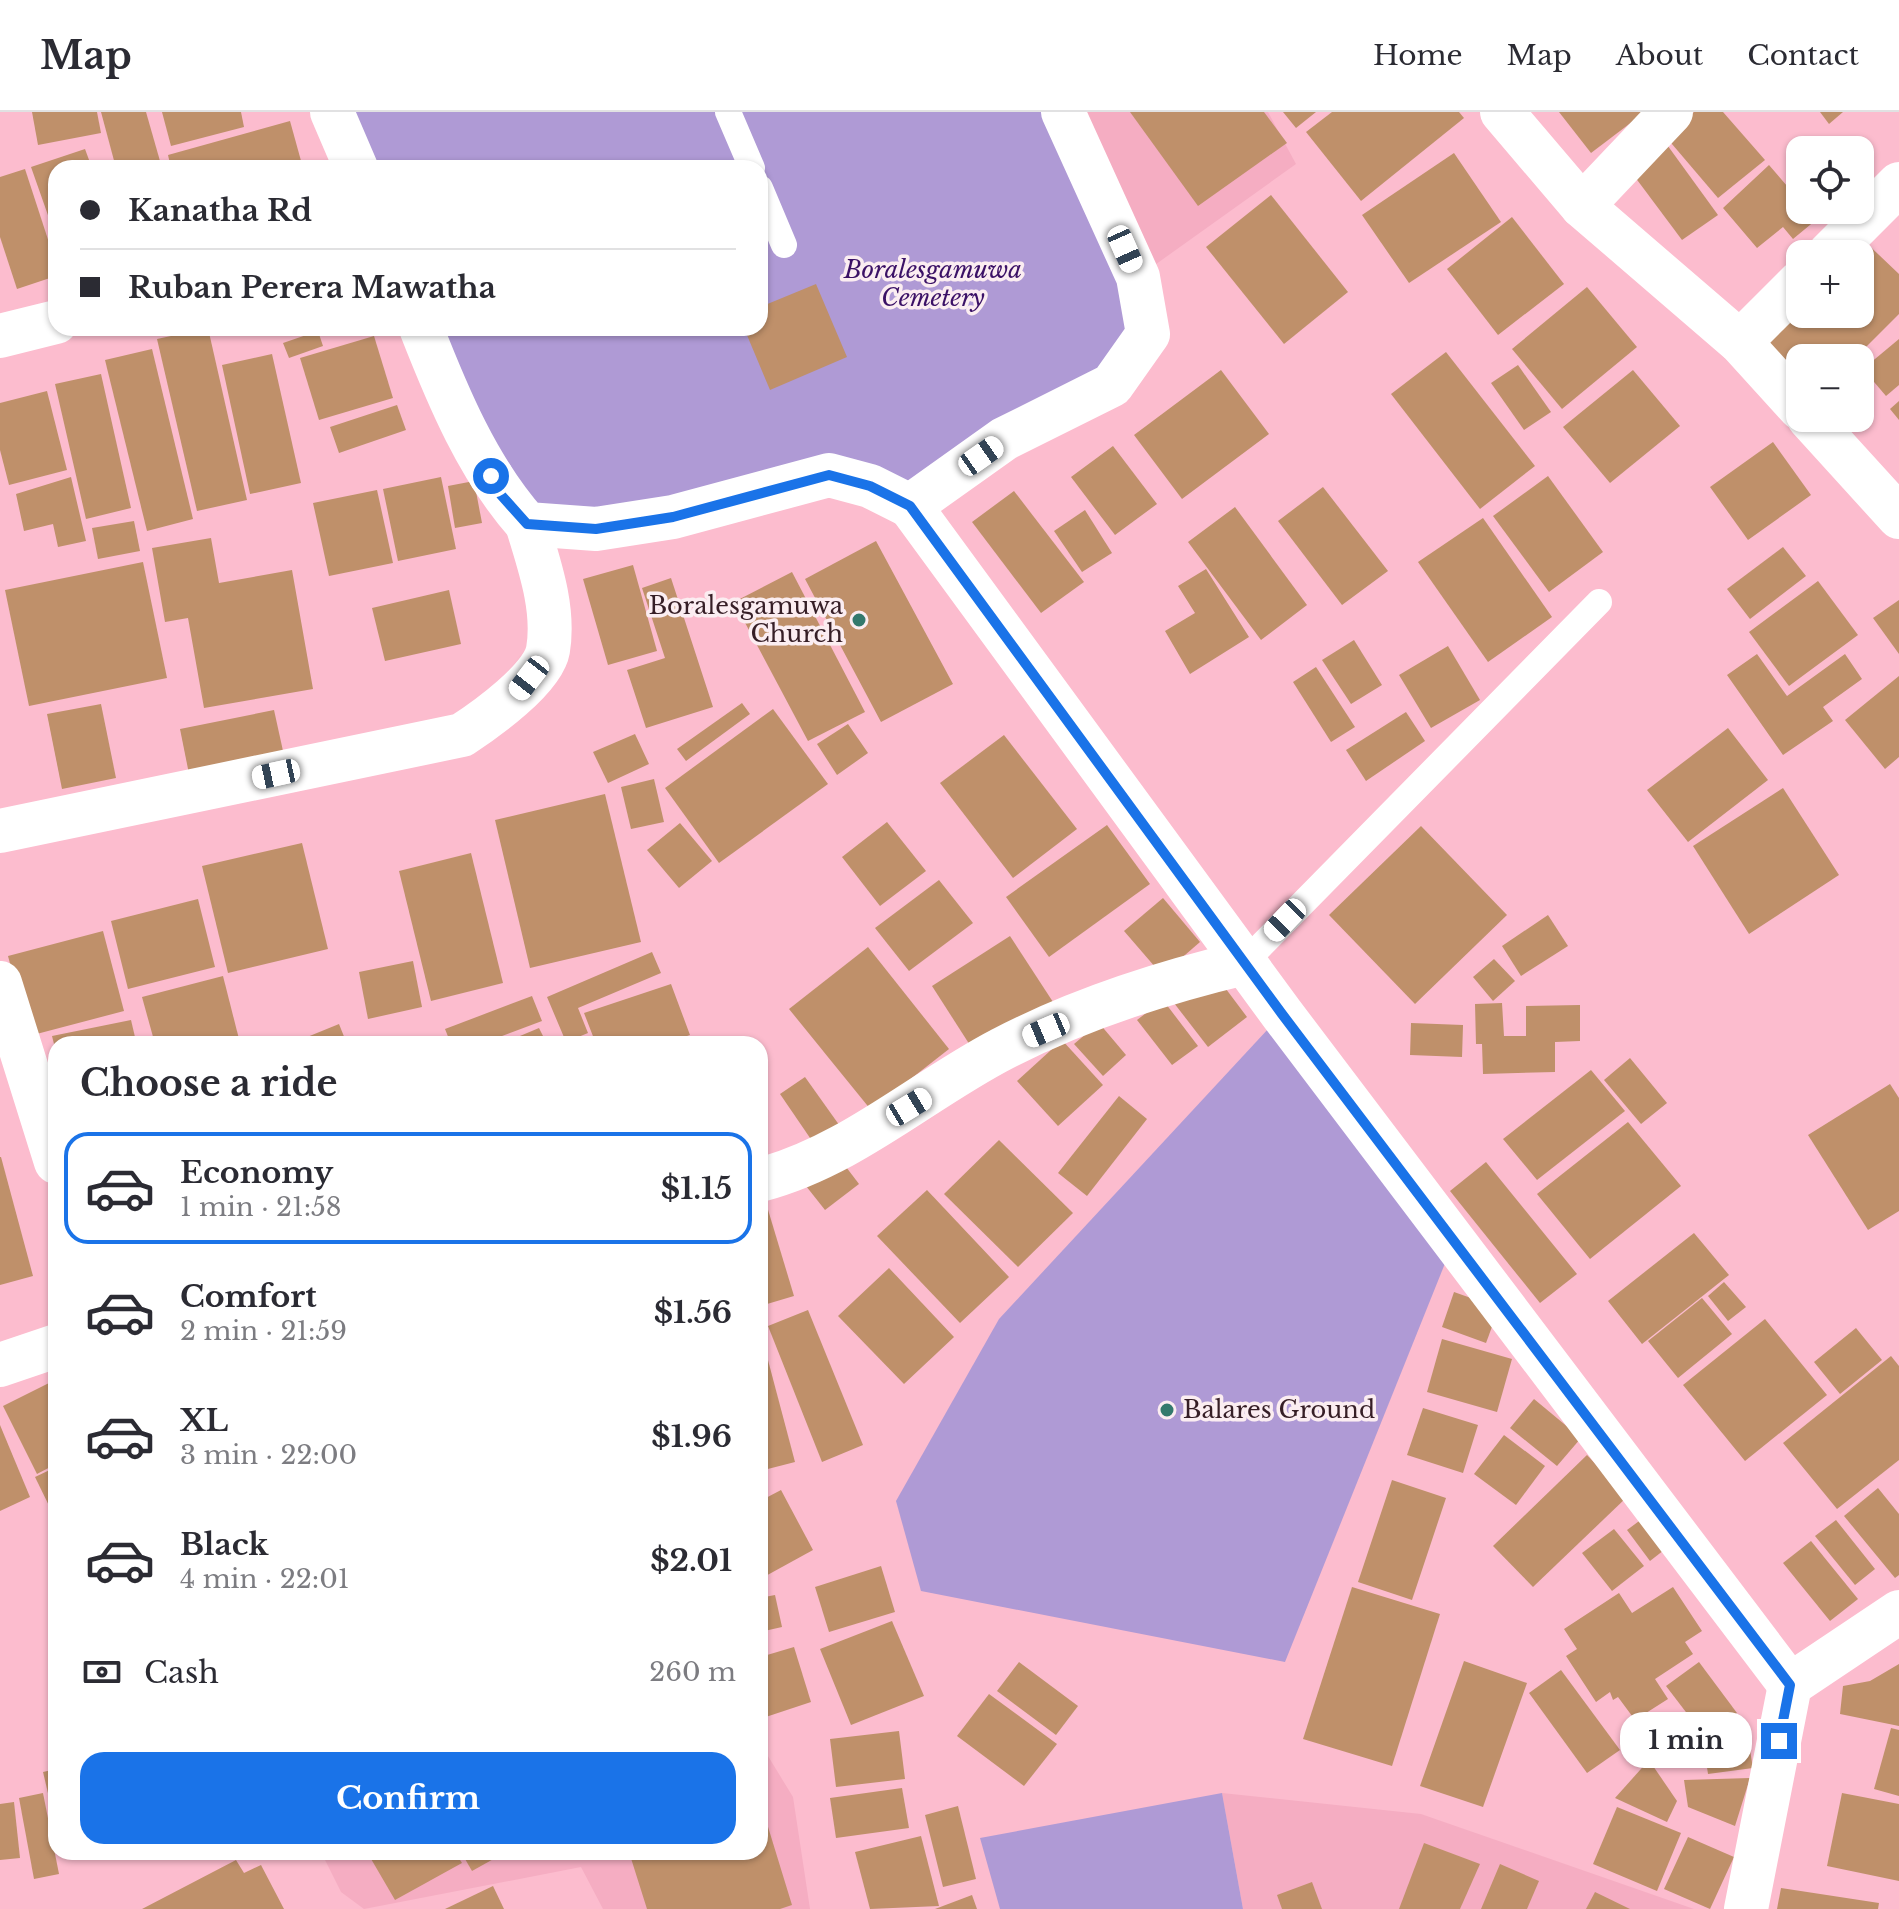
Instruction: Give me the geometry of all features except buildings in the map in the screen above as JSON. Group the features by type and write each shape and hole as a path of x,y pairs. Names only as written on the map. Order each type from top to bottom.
{"street":[{"path":"333,112 353,160"},
{"path":"910,506 1004,439 1112,385 1148,334 1138,277 1063,112"},
{"path":"1502,112 1582,206 1740,342 1786,393"},
{"path":"1582,206 1671,112"},
{"path":"1843,240 1899,184"},
{"path":"1740,342 1786,296"},
{"path":"0,336 48,324"},
{"path":"0,831 462,735 510,703 548,653 546,585 527,524 494,482 442,381 424,336"},
{"path":"1822,432 1899,517"},
{"path":"527,524 596,529 673,517 829,475 870,486 910,506 1244,963 1790,1685"},
{"path":"768,1177 841,1148 1001,1049 1105,1001 1244,963"},
{"path":"0,983 48,1136"},
{"path":"0,1365 48,1349"},
{"path":"1746,1909 1790,1685 1899,1612"}],"lane":[{"path":"728,112 749,160"},
{"path":"768,207 784,245"},
{"path":"1244,963 1599,602"}],"shaded area":[{"path":"1063,112 1268,112 1296,164 1138,277"},
{"path":"768,1756 793,1797 810,1909 603,1909 581,1867 364,1909 341,1892 325,1860 768,1860"},
{"path":"1222,1793 1421,1814 1694,1909 1243,1909"}],"green space":[{"name":"Boralesgamuwa Cemetery","path":"332,112 1063,112 1148,334 910,506 870,486 527,524 425,336 768,336 768,160 353,160"},
{"name":"Balares Ground","path":"1282,1014 1454,1241 1285,1662 921,1591 896,1501 999,1319"},
{"path":"1222,1793 1243,1909 1000,1909 980,1838"}],"place":[{"name":"Boralesgamuwa Church","path":"859,620"},
{"name":"Balares Ground","path":"1167,1410"}],"route":[{"path":"491,476 501,495 527,524 596,529 673,517 829,475 870,486 910,506 1282,1014 1790,1685 1779,1741"}]}
